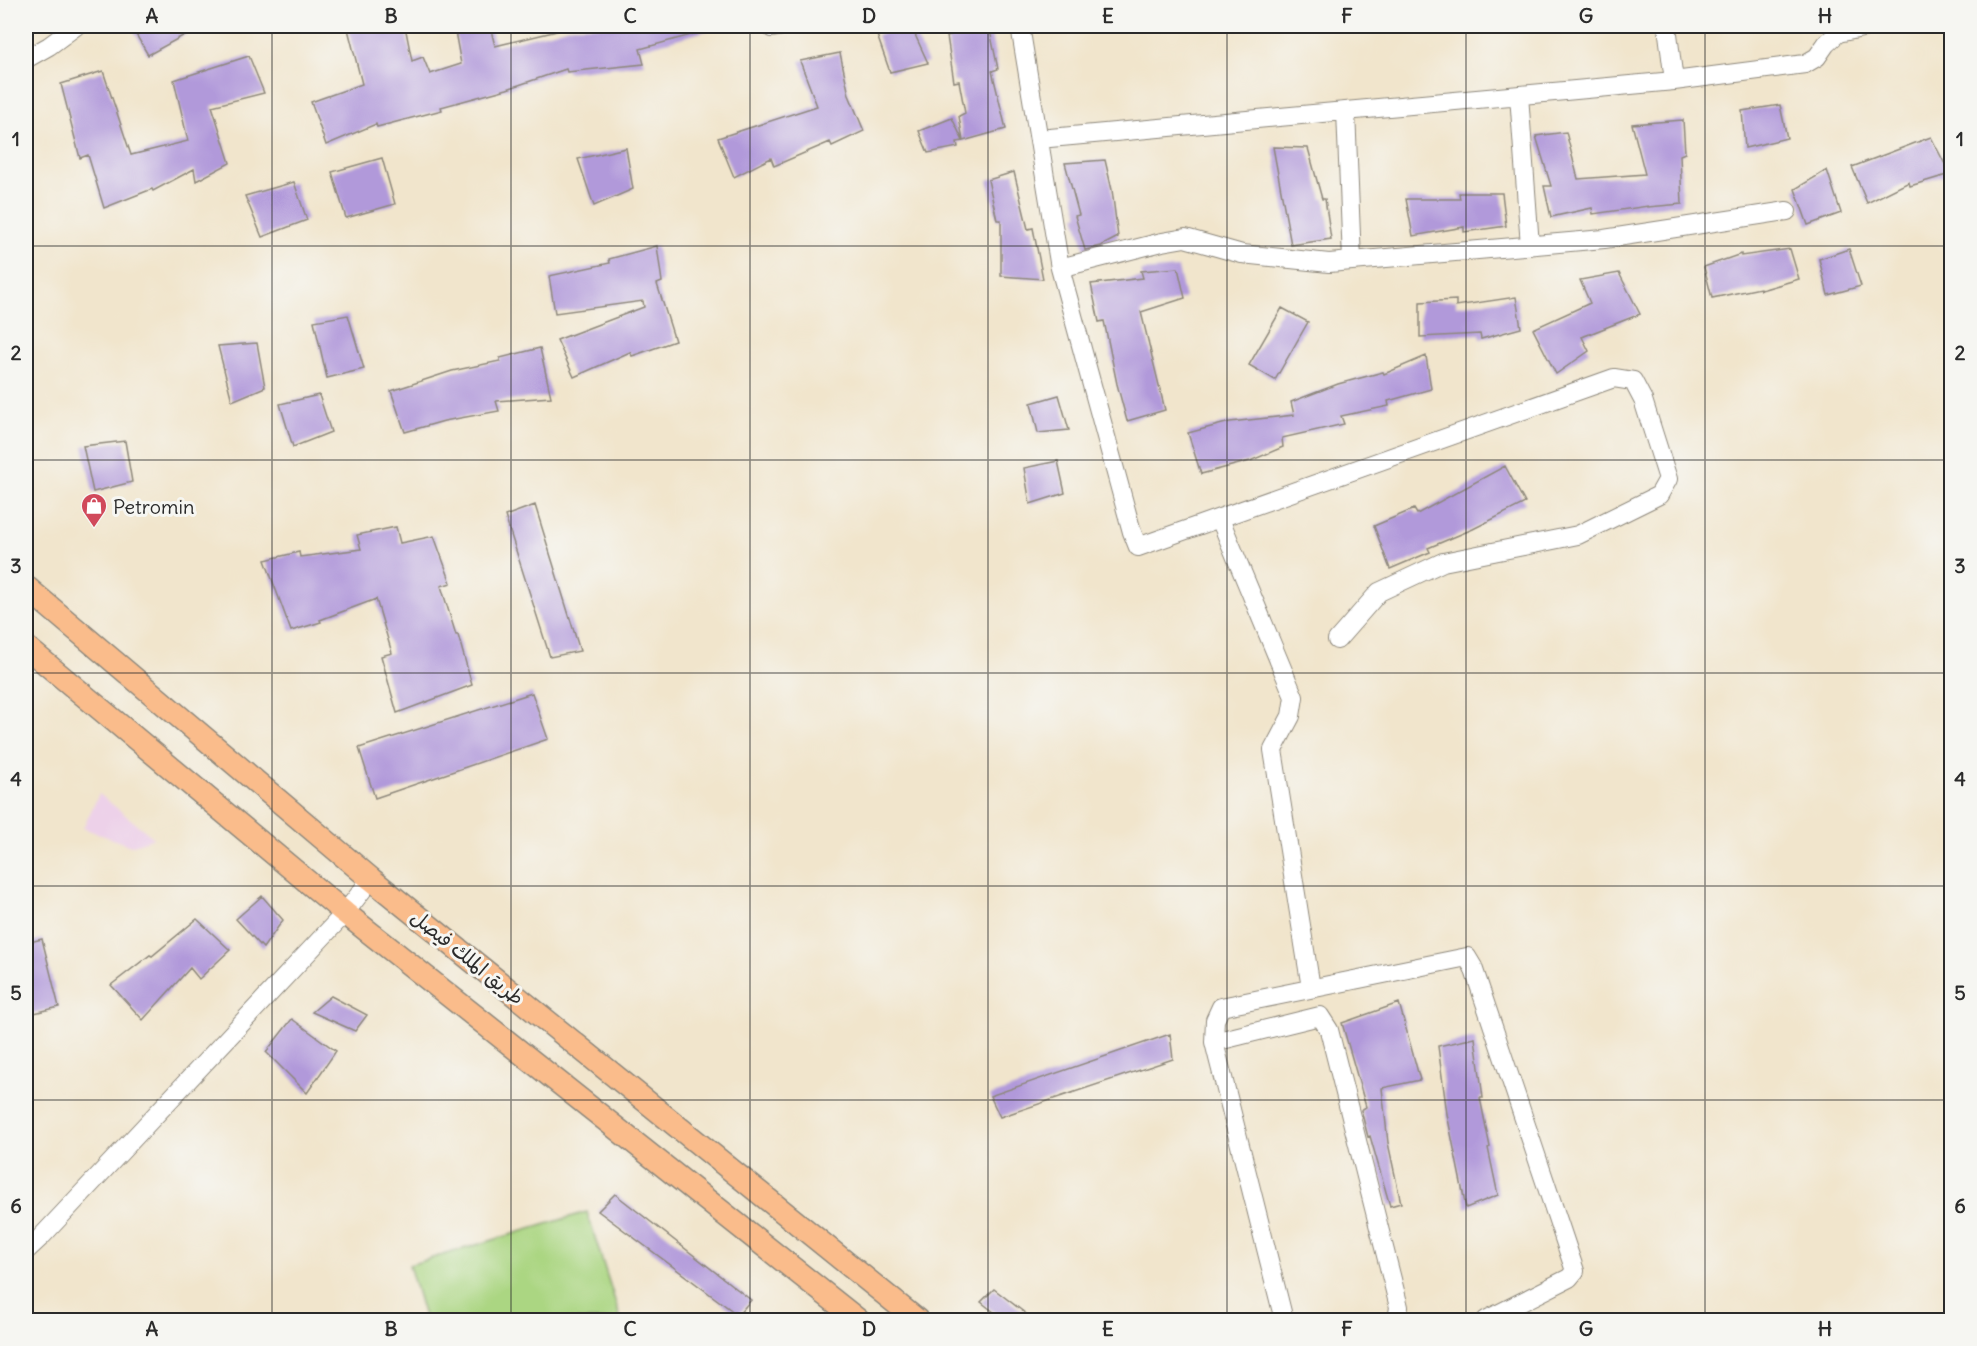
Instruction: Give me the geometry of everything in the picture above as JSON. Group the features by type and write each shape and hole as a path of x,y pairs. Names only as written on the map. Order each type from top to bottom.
{"main road":[{"name":"طريق الملك فيصل","path":"26,587 371,879 917,1320"},
{"name":"طريق الملك فيصل","path":"26,647 345,913 858,1320"}],"street":[{"path":"26,59 49,46 76,26"},
{"path":"771,26 772,28 783,26"},
{"path":"1020,26 1060,268 1138,547 1614,378 1633,381 1643,400 1668,479 1659,495 1578,535 1443,562 1379,592 1337,639"},
{"path":"1667,26 1674,81"},
{"path":"1039,139 1674,81 1805,64 1817,57 1838,33 1872,26"},
{"path":"1519,95 1530,246"},
{"path":"1346,111 1352,261"},
{"path":"1060,268 1185,238 1242,254 1329,263 1604,239 1787,211"},
{"path":"1220,519 1294,697 1291,716 1273,750 1311,988"},
{"path":"26,1251 345,913 371,879"},
{"path":"1284,1320 1214,1042 1215,1020 1221,1007 1467,957 1473,967 1575,1271 1569,1278 1486,1320"},
{"path":"1214,1042 1320,1016 1329,1030 1344,1085 1399,1307 1397,1320"}],"shaded area":[{"path":"99,794 154,838 131,846 83,828"}],"green space":[{"path":"587,1212 621,1320 425,1320 409,1265"}],"building":[{"path":"131,26 201,26 148,55"},
{"path":"360,26 405,26 412,61 423,57 430,74 461,64 454,26 490,26 495,46 573,26 708,26 709,30 640,49 644,64 567,72 566,69 507,89 441,107 442,110 377,127 376,124 326,145 311,102 362,84 348,29"},
{"path":"911,26 928,63 890,72 877,35"},
{"path":"978,26 989,26 998,69 992,71 1006,129 963,141 959,116 965,113 959,81 954,82 947,36"},
{"path":"840,53 849,95 864,131 832,146 830,142 774,166 771,158 734,177 718,138 817,106 800,61"},
{"path":"249,56 264,93 212,106 230,163 196,181 194,169 153,191 152,189 104,208 88,155 80,158 61,84 103,71 131,155 188,141 174,80"},
{"path":"1780,105 1787,138 1745,148 1742,111"},
{"path":"952,118 963,141 957,142 958,147 928,153 919,131"},
{"path":"1683,120 1685,153 1680,155 1682,204 1648,206 1593,214 1592,208 1551,217 1544,186 1551,186 1536,136 1566,132 1578,179 1645,174 1632,124"},
{"path":"1931,137 1950,174 1910,186 1909,182 1867,203 1852,167"},
{"path":"1273,147 1308,148 1322,199 1325,199 1331,239 1291,245"},
{"path":"626,148 633,189 594,206 578,159"},
{"path":"382,158 395,204 346,218 332,172"},
{"path":"1105,160 1112,190 1118,237 1101,246 1085,250 1075,216 1079,215 1065,163"},
{"path":"1827,170 1841,213 1808,225 1795,189"},
{"path":"1014,172 1028,229 1033,228 1043,279 1001,276 1001,220 997,220 988,180"},
{"path":"294,182 307,220 262,237 245,196"},
{"path":"1459,193 1502,193 1506,226 1464,232 1464,227 1413,236 1406,199 1460,199"},
{"path":"657,246 662,282 657,284 675,341 632,356 630,352 574,377 557,340 644,307 643,301 555,313 549,276 610,263 609,259"},
{"path":"1790,249 1799,279 1761,290 1760,288 1712,298 1704,267 1741,254 1741,256"},
{"path":"1849,249 1861,286 1828,295 1819,259"},
{"path":"1178,268 1185,298 1141,312 1165,410 1127,421 1104,321 1099,322 1091,284 1143,278 1141,271"},
{"path":"1619,273 1640,314 1582,337 1589,351 1556,374 1533,329 1590,303 1580,280"},
{"path":"1516,297 1521,328 1481,339 1480,334 1420,337 1420,302 1456,300 1456,306"},
{"path":"1282,308 1308,322 1275,380 1249,365"},
{"path":"348,315 364,369 327,378 314,321"},
{"path":"257,343 265,387 232,401 218,346"},
{"path":"540,348 551,397 496,401 499,411 444,421 405,432 391,391 452,371 500,361 500,358"},
{"path":"1426,356 1431,389 1388,401 1389,406 1341,416 1344,424 1282,438 1283,447 1250,461 1201,474 1188,433 1230,422 1294,415 1291,402 1338,384 1383,372 1384,374"},
{"path":"319,395 331,432 293,447 280,404"},
{"path":"1059,395 1069,430 1038,433 1031,403"},
{"path":"125,441 132,482 93,492 83,446"},
{"path":"1058,461 1065,493 1030,504 1024,468"},
{"path":"1505,466 1525,503 1428,548 1430,552 1390,569 1374,526 1414,509 1417,514"},
{"path":"535,505 580,651 550,657 505,516"},
{"path":"396,527 400,543 434,536 451,583 441,586 472,685 397,713 381,656 392,653 376,599 320,620 321,622 291,631 265,560 299,552 300,557 361,549 357,535"},
{"path":"532,693 548,739 375,798 359,748"},
{"path":"262,896 283,920 263,948 236,919"},
{"path":"197,919 230,950 199,979 190,968 143,1020 111,985 150,955 152,956"},
{"path":"42,939 59,1007 26,1015 26,943"},
{"path":"331,996 367,1015 355,1031 312,1012"},
{"path":"1399,1003 1420,1080 1382,1088 1388,1143 1401,1203 1390,1206 1370,1136 1368,1137 1361,1110 1366,1107 1342,1023"},
{"path":"292,1019 336,1051 307,1093 266,1052"},
{"path":"1170,1034 1173,1059 1000,1117 990,1096"},
{"path":"1475,1038 1483,1098 1480,1098 1498,1195 1466,1208 1447,1114 1438,1046"},
{"path":"615,1194 751,1300 738,1315 598,1211"},
{"path":"994,1289 1034,1320 1004,1320 981,1302"}],"place":[{"name":"Petromin","path":"94,529"}]}
